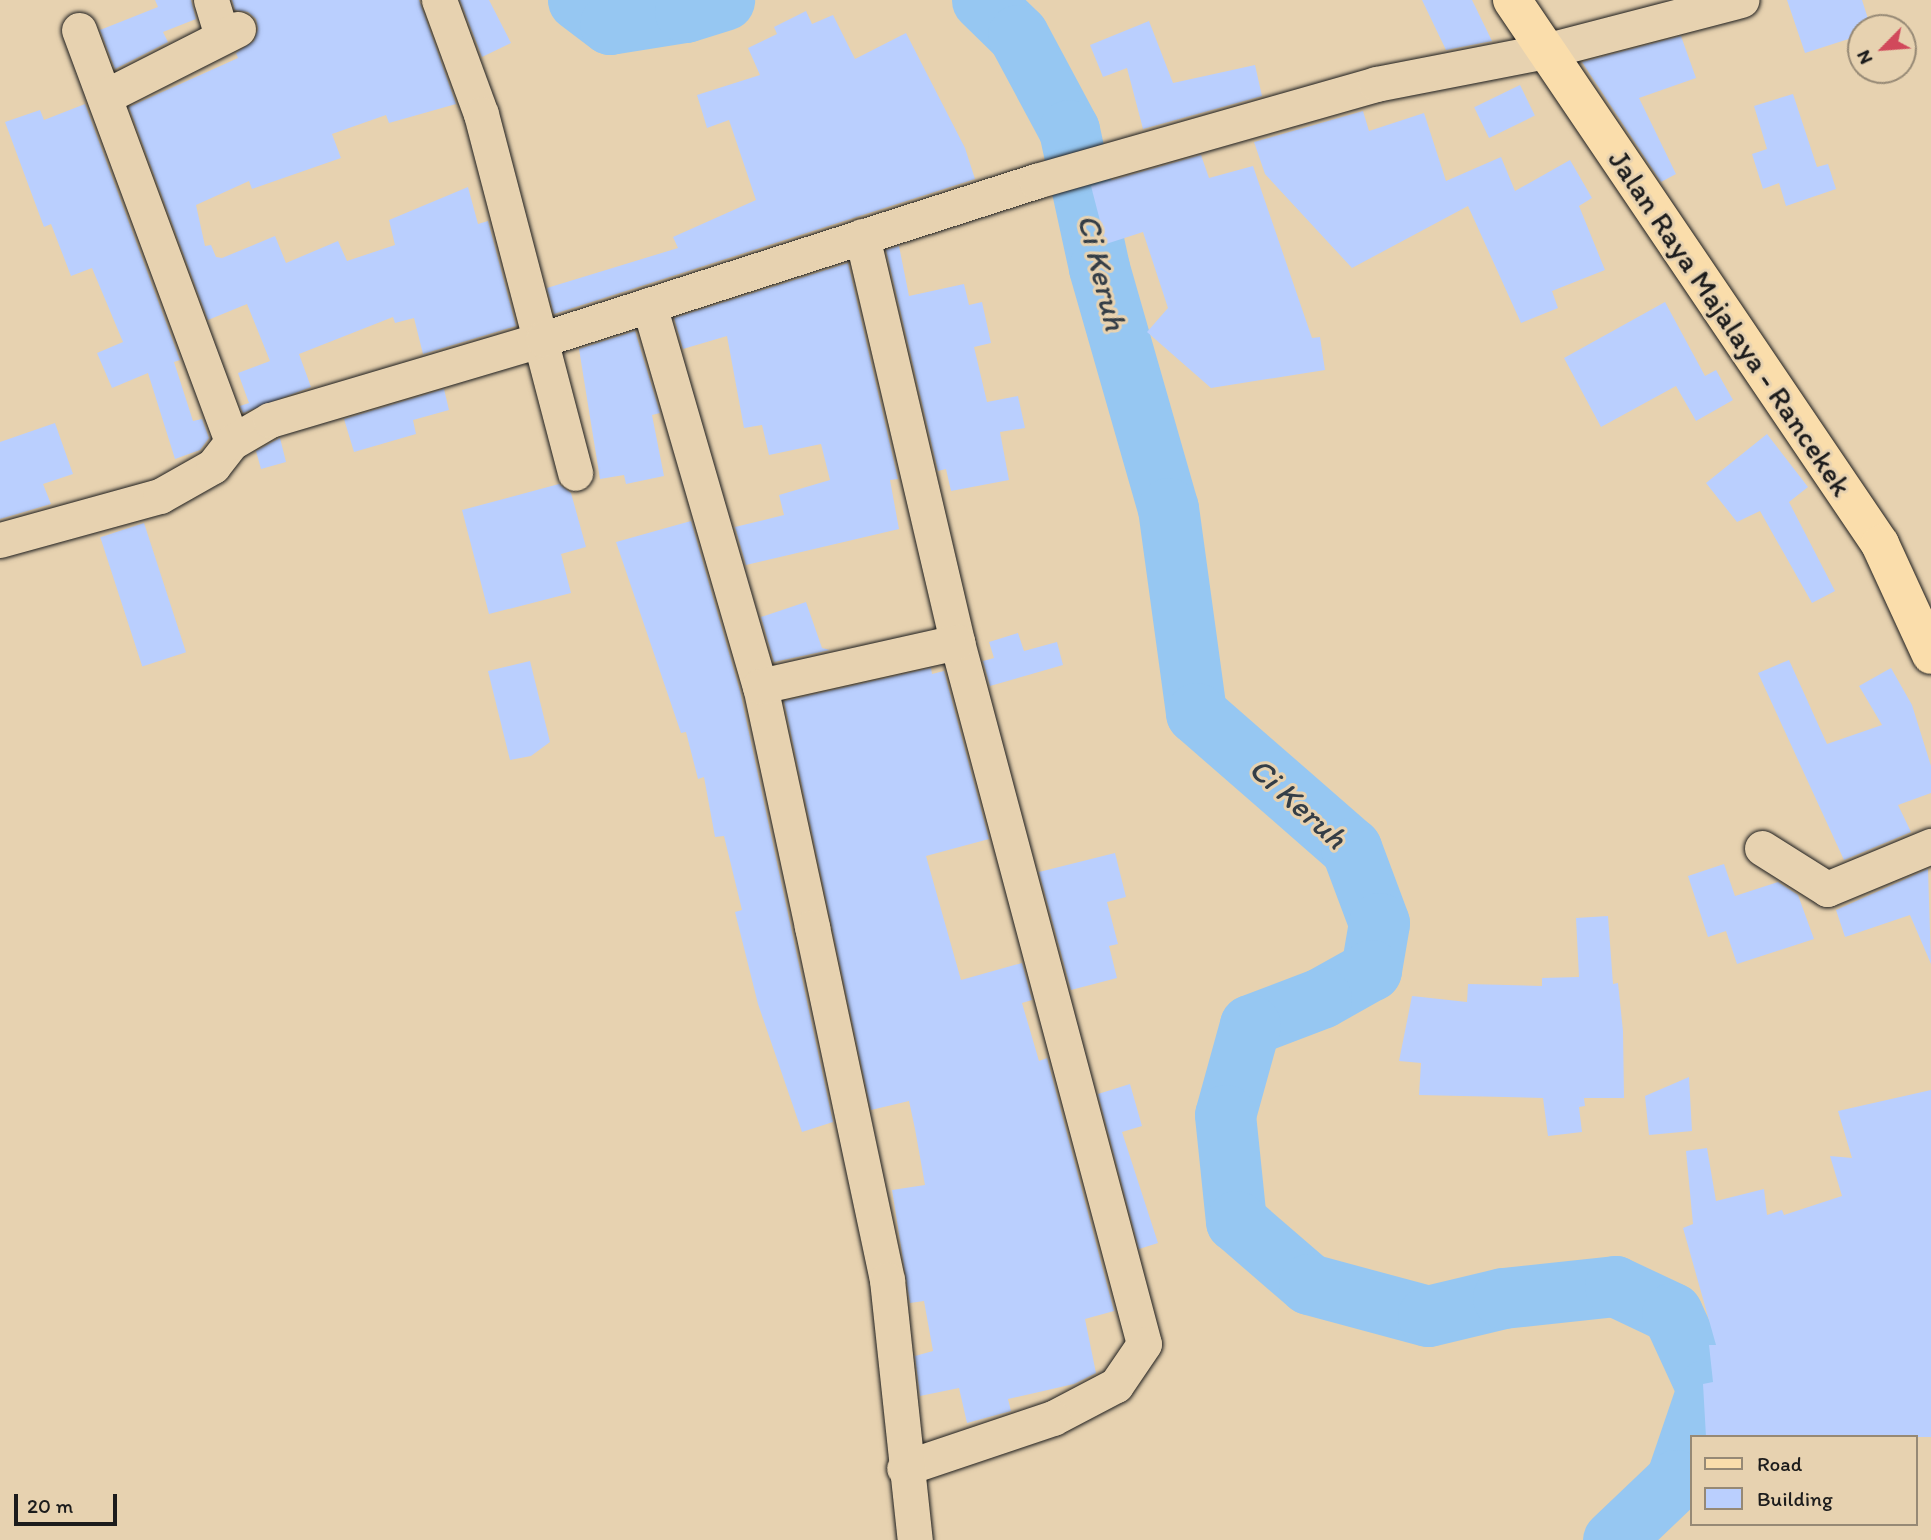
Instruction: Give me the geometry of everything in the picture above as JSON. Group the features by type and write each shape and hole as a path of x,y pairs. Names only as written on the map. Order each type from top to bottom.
{"main road":[{"name":"Jalan Raya Majalaya - Rancekek","path":"1512,0 1880,544 1929,646"}],"street":[{"path":"106,96 230,33 212,0"},
{"path":"439,0 481,114 543,339 575,472"},
{"path":"0,540 160,496 213,466 232,442 270,420 543,339 1036,181 1376,84 1545,51 1741,0"},
{"path":"79,30 106,96 232,442"},
{"path":"862,236 957,642 1144,1344 1116,1385 1053,1418 904,1468"},
{"path":"649,305 760,686 887,1280 904,1468 915,1540"},
{"path":"760,686 957,642"},
{"path":"1762,848 1827,889 1931,846"}],"building":[{"path":"155,0 191,0 196,19 163,32 168,42 115,69 100,30 158,7"},
{"path":"232,0 419,0 456,104 389,123 386,115 332,134 341,158 252,189 249,181 196,205 205,246 211,245 216,257 222,258 275,236 286,263 338,241 347,261 395,245 389,220 468,187 478,224 488,221 516,326 423,354 414,318 395,323 393,317 299,354 311,387 243,413 240,406 249,403 238,373 270,361 247,304 208,320 129,107 238,58 236,53 254,41 258,29 256,19 248,12 235,10"},
{"path":"460,0 489,0 511,43 482,57"},
{"path":"1422,0 1472,0 1492,41 1446,50"},
{"path":"1787,0 1862,0 1866,14 1847,14 1847,40 1805,53"},
{"path":"806,11 812,24 833,15 855,59 906,33 965,148 975,179 554,314 547,288 678,248 673,237 756,200 729,120 707,128 697,95 760,75 748,48 777,34 774,27"},
{"path":"1149,21 1173,83 1255,65 1262,96 1143,129 1127,68 1103,77 1090,45"},
{"path":"1681,36 1696,78 1639,98 1676,174 1661,182 1582,62"},
{"path":"1520,85 1535,116 1489,138 1474,107"},
{"path":"1793,94 1817,167 1828,164 1836,189 1786,206 1779,183 1763,189 1752,154 1767,149 1754,106"},
{"path":"85,104 180,360 174,362 193,421 202,419 209,438 200,450 175,459 148,373 112,388 97,353 123,342 92,268 71,276 51,224 44,227 5,122 40,110 44,120"},
{"path":"1363,111 1369,131 1424,113 1446,181 1501,157 1515,191 1570,160 1592,198 1579,206 1605,270 1552,291 1558,308 1521,323 1468,206 1352,268 1265,174 1254,142"},
{"path":"1201,155 1209,178 1253,166 1312,338 1320,337 1325,370 1211,388 1147,332 1168,308 1143,232 1106,244 1091,186"},
{"path":"899,246 909,296 964,284 969,305 982,302 991,343 974,347 987,402 1018,396 1025,428 1000,432 1009,480 951,491 946,469 938,471 886,250"},
{"path":"848,263 898,479 890,480 899,529 746,565 735,527 784,515 779,495 830,480 821,444 769,455 762,425 744,428 727,336 683,349 674,318"},
{"path":"1665,302 1705,376 1716,370 1733,400 1696,421 1676,386 1601,427 1564,358"},
{"path":"635,331 660,413 652,415 664,476 626,484 624,475 600,479 579,349"},
{"path":"444,389 449,410 413,420 416,434 354,452 344,419"},
{"path":"55,423 73,474 43,484 51,504 0,519 0,442"},
{"path":"1767,434 1808,487 1789,502 1835,591 1812,603 1760,511 1737,522 1706,483"},
{"path":"280,438 286,462 261,469 256,451"},
{"path":"559,484 571,493 586,547 561,554 571,593 489,614 462,510"},
{"path":"691,521 740,691 833,1122 802,1132 758,1004 735,912 742,910 724,836 715,837 704,777 698,779 686,732 681,733 616,542"},
{"path":"144,523 186,652 142,667 100,537"},
{"path":"806,602 822,648 830,650 774,662 761,617"},
{"path":"1018,633 1024,651 1057,642 1063,665 990,686 983,661 994,658 989,642"},
{"path":"1789,660 1827,744 1882,725 1859,686 1891,668 1912,705 1931,766 1931,793 1898,805 1911,832 1844,860 1758,673"},
{"path":"530,661 550,742 531,756 510,760 488,671"},
{"path":"931,668 932,674 944,671 989,839 926,856 961,980 1022,963 1032,1000 1022,1003 1039,1061 1047,1058 1114,1311 1085,1319 1096,1373 1074,1384 1008,1399 1011,1411 967,1423 959,1388 920,1396 915,1356 933,1351 924,1301 910,1303 892,1190 925,1185 915,1129 909,1101 871,1110 784,701"},
{"path":"1115,853 1126,897 1107,902 1118,944 1109,946 1117,978 1071,990 1039,872"},
{"path":"1724,864 1735,896 1778,882 1798,895 1814,939 1737,964 1726,931 1708,937 1688,876"},
{"path":"1928,869 1931,964 1910,915 1845,937 1836,910"},
{"path":"1608,916 1613,984 1618,983 1623,1031 1624,1098 1584,1098 1585,1106 1579,1107 1582,1132 1548,1136 1543,1098 1419,1095 1421,1063 1399,1061 1412,996 1467,1002 1468,984 1542,986 1542,978 1579,977 1576,918"},
{"path":"1689,1077 1692,1131 1649,1135 1645,1096"},
{"path":"1130,1084 1142,1126 1122,1132 1158,1243 1139,1249 1098,1094"},
{"path":"1931,1090 1931,1437 1706,1435 1703,1384 1713,1382 1709,1345 1716,1345 1683,1228 1693,1224 1686,1151 1707,1148 1716,1201 1764,1189 1767,1215 1782,1210 1784,1215 1842,1196 1830,1156 1852,1158 1838,1111"}],"waterway":[{"name":"Ci Keruh","path":"578,0 610,24 685,12 724,0"},
{"name":"Ci Keruh","path":"982,0 1018,35 1069,130 1099,268 1168,508 1196,713 1351,848 1379,923 1371,970 1321,998 1250,1025 1225,1115 1236,1221 1309,1284 1428,1316 1503,1298 1615,1286 1672,1313 1707,1389 1691,1435"},
{"name":"Ci Keruh","path":"1613,1540 1676,1480 1689,1442"}]}
